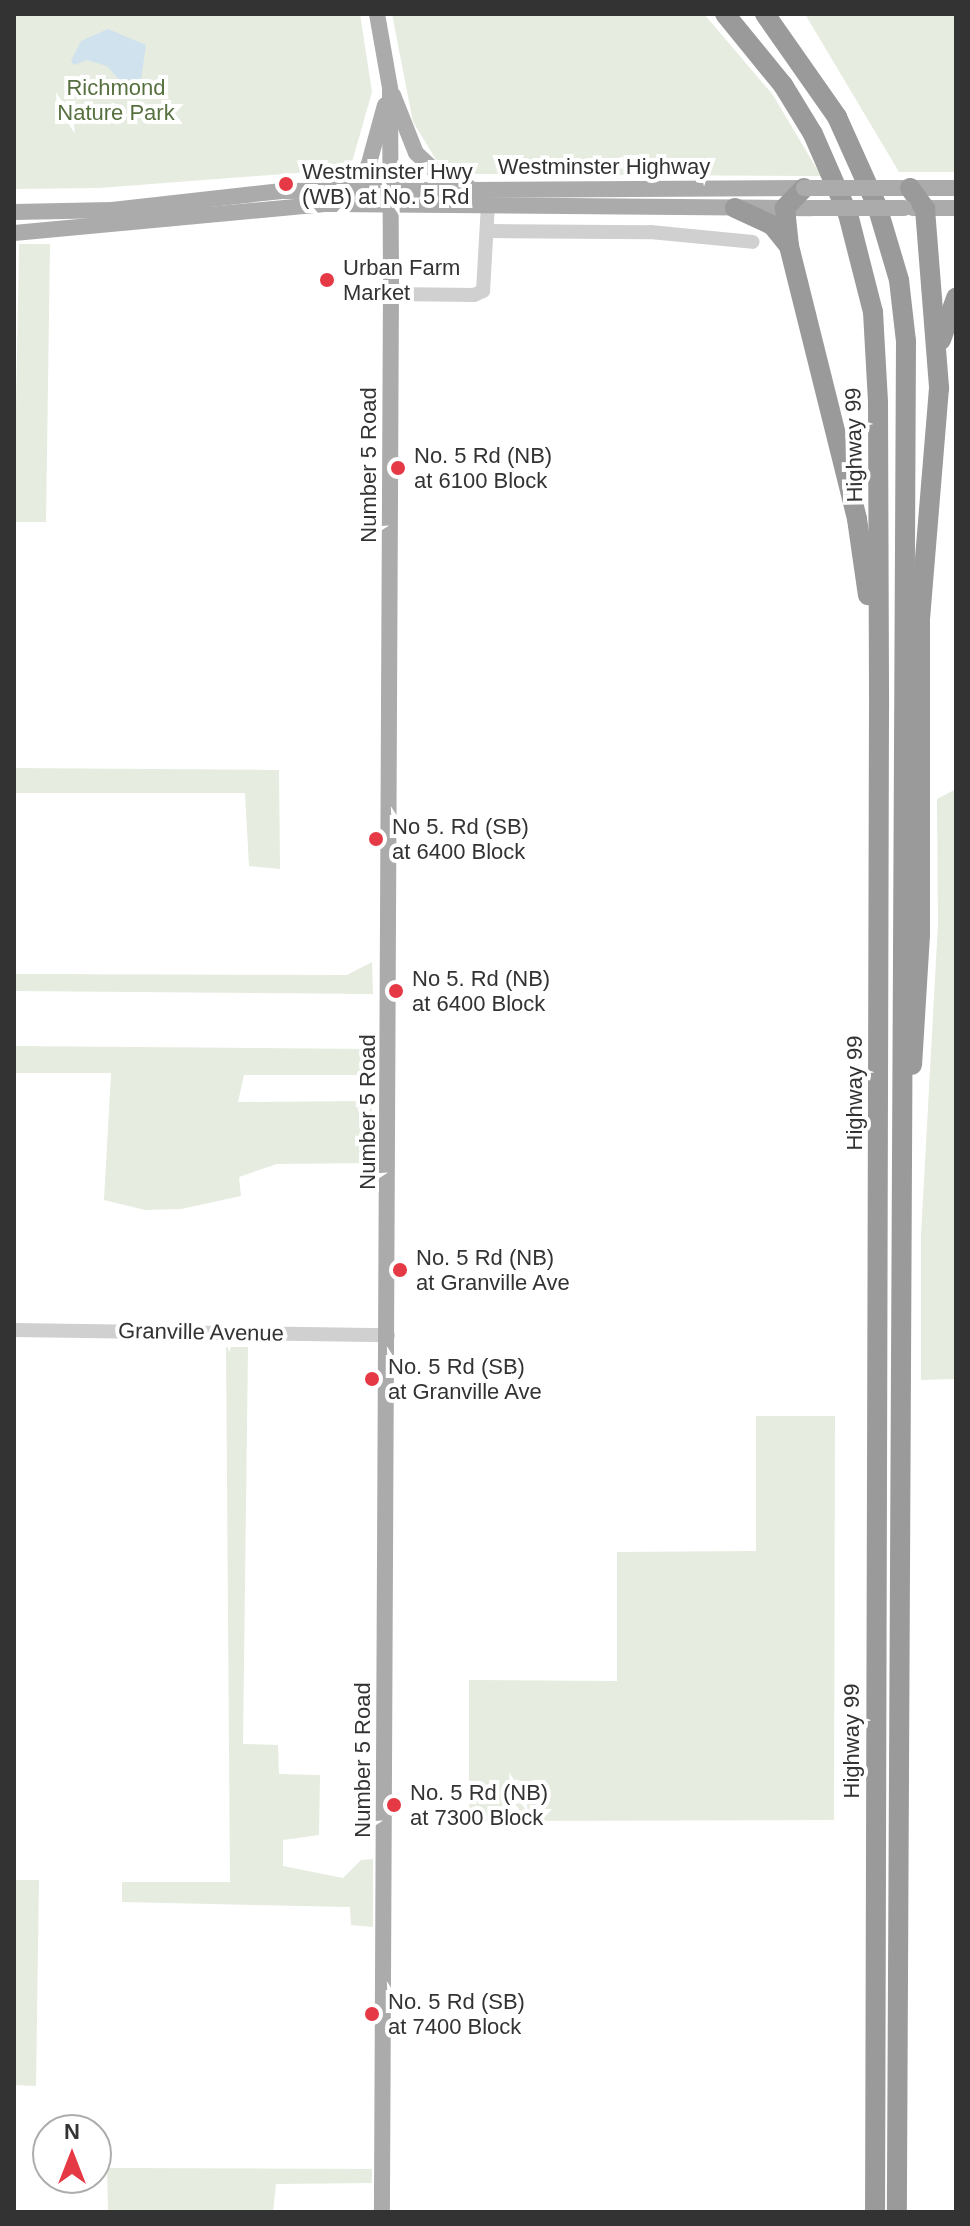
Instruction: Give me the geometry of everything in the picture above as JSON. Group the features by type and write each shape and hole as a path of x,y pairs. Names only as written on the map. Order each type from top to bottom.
{"highway":[{"name":"Highway 99","path":"725,14 783,85 813,134 862,259 873,312 878,402 879,642 875,2212"},
{"name":"Highway 99","path":"765,14 837,117 877,206 899,280 906,341 897,2212"},
{"path":"804,188 785,208 789,246 857,519 879,642"},
{"path":"900,1164 920,935 920,617 937,433 938,351 925,209 903,188"},
{"path":"735,208 772,225 789,246"},
{"path":"938,351 956,298"}],"main road":[{"name":"Number 5 Road","path":"377,14 390,88 391,197 382,2212"},
{"path":"390,88 416,153 434,170 471,189"},
{"path":"328,190 352,181 368,167 390,88"},
{"name":"Westminster Highway","path":"14,233 471,189 956,188"},
{"name":"Westminster Highway","path":"14,212 81,212 233,194 328,190 488,205 956,208"}],"street":[{"name":"Westminster Highway","path":"391,294 479,294 487,281 488,205"},
{"path":"488,231 650,232 753,242"},
{"name":"Granville Avenue","path":"14,1330 388,1335"}],"green space":[{"name":"Richmond Nature Park","path":"14,14 360,14 372,92 350,169 99,188 14,189"},
{"path":"392,14 704,14 773,95 821,176 477,174 440,166 413,122"},
{"path":"805,14 956,14 956,172 899,172"},
{"path":"19,244 50,244 46,522 14,522"},
{"path":"14,768 279,770 280,869 249,866 245,793 14,793"},
{"path":"956,789 956,1379 921,1380 921,1235 938,924 937,799"},
{"path":"372,962 373,994 14,991 14,974 347,975"},
{"path":"14,1046 370,1049 370,1075 244,1075 238,1102 371,1101 377,1163 277,1164 239,1177 241,1196 181,1209 145,1210 104,1200 111,1073 14,1073"},
{"path":"226,1347 248,1347 243,1744 278,1745 279,1774 320,1775 319,1835 283,1840 283,1866 343,1878 361,1860 373,1859 373,1927 351,1925 350,1907 122,1902 122,1882 230,1882"},
{"path":"756,1416 835,1416 834,1820 469,1821 469,1680 617,1681 617,1552 756,1551"},
{"path":"14,1880 39,1880 36,2086 14,2085"},
{"path":"112,2168 372,2169 372,2183 276,2184 273,2212 108,2212"}],"water":[{"path":"108,29 146,45 140,87 122,83 107,66 87,60 74,65 71,61 81,41"}],"place":[{"name":"Westminster Hwy (WB) at No. 5 Rd","path":"286,184"},
{"name":"Urban Farm Market","path":"327,280"},
{"name":"No. 5 Rd (NB) at 6100 Block","path":"398,468"},
{"name":"No 5. Rd (SB) at 6400 Block","path":"376,839"},
{"name":"No 5. Rd (NB) at 6400 Block","path":"396,991"},
{"name":"No. 5 Rd (NB) at Granville Ave","path":"400,1270"},
{"name":"No. 5 Rd (SB) at Granville Ave","path":"372,1379"},
{"name":"No. 5 Rd (NB) at 7300 Block","path":"394,1805"},
{"name":"No. 5 Rd (SB) at 7400 Block","path":"372,2014"}]}
